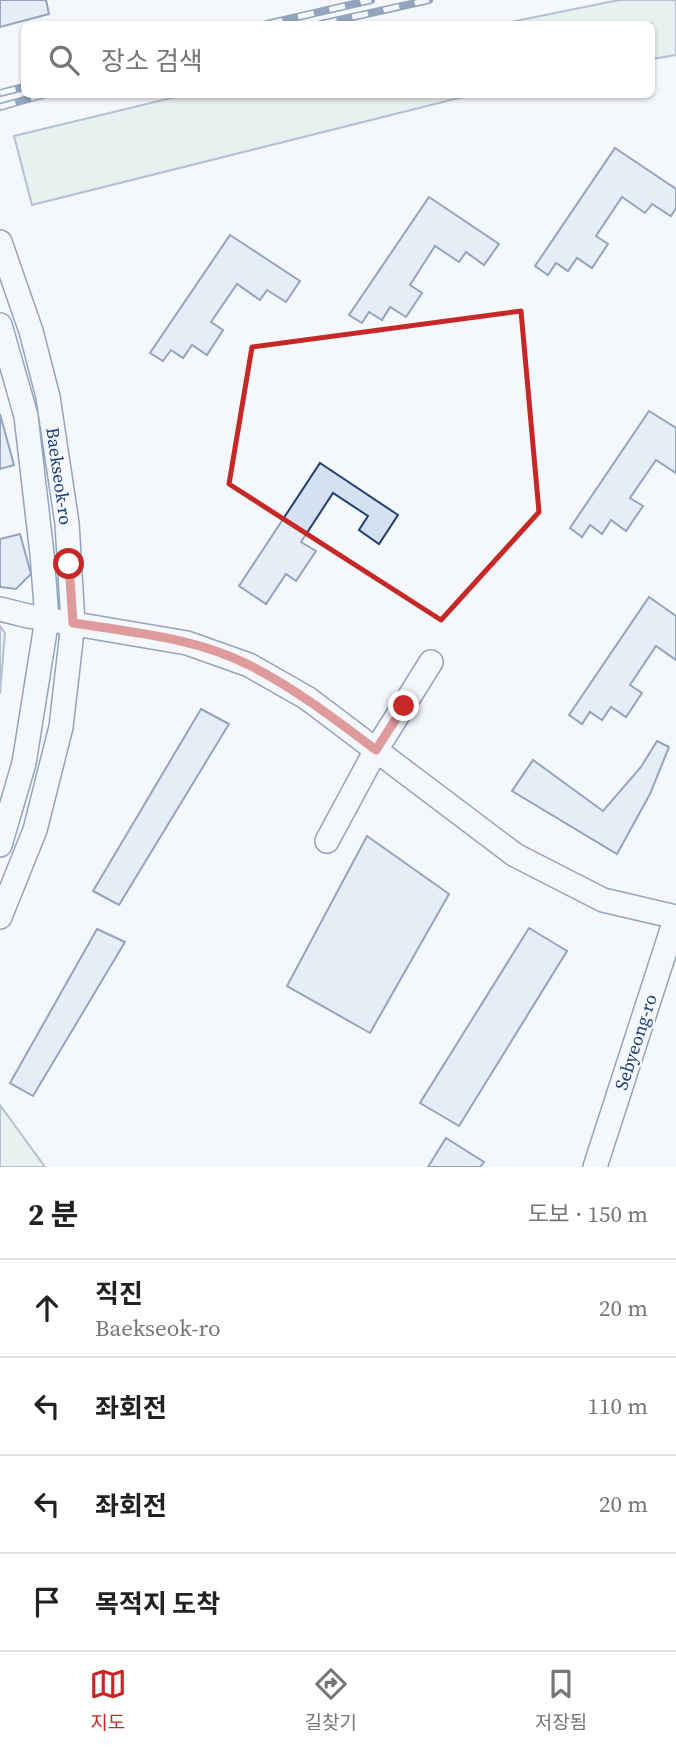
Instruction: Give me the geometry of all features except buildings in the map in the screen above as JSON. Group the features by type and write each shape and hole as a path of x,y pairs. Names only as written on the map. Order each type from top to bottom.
{"street":[{"name":"Baekseok-ro","path":"0,242 31,331 48,397 67,523 73,623 58,740 35,830 0,917"},
{"name":"Baekseok-ro","path":"0,325 26,415 47,619 24,763 0,845"},
{"path":"0,609 187,643 249,665 307,698 514,855 603,900 676,917"},
{"path":"327,841 376,750 431,662"},
{"name":"Sebyeong-ro","path":"595,1167 676,917"}],"highlighted area":[{"path":"521,311 539,512 441,620 229,484 252,347"}],"shaded area":[{"path":"619,0 676,0 676,55 655,58 655,21 516,21"},
{"path":"172,98 459,98 32,205 14,136"},
{"path":"0,626 5,633 0,694"},
{"path":"0,1105 45,1167 0,1167"}],"railway":[{"path":"280,21 371,0"},
{"path":"334,21 429,0"},
{"path":"0,93 21,88"},
{"path":"0,107 32,98"}],"route":[{"path":"69,564 73,623 187,643 249,665 307,698 376,750 404,706"}]}
